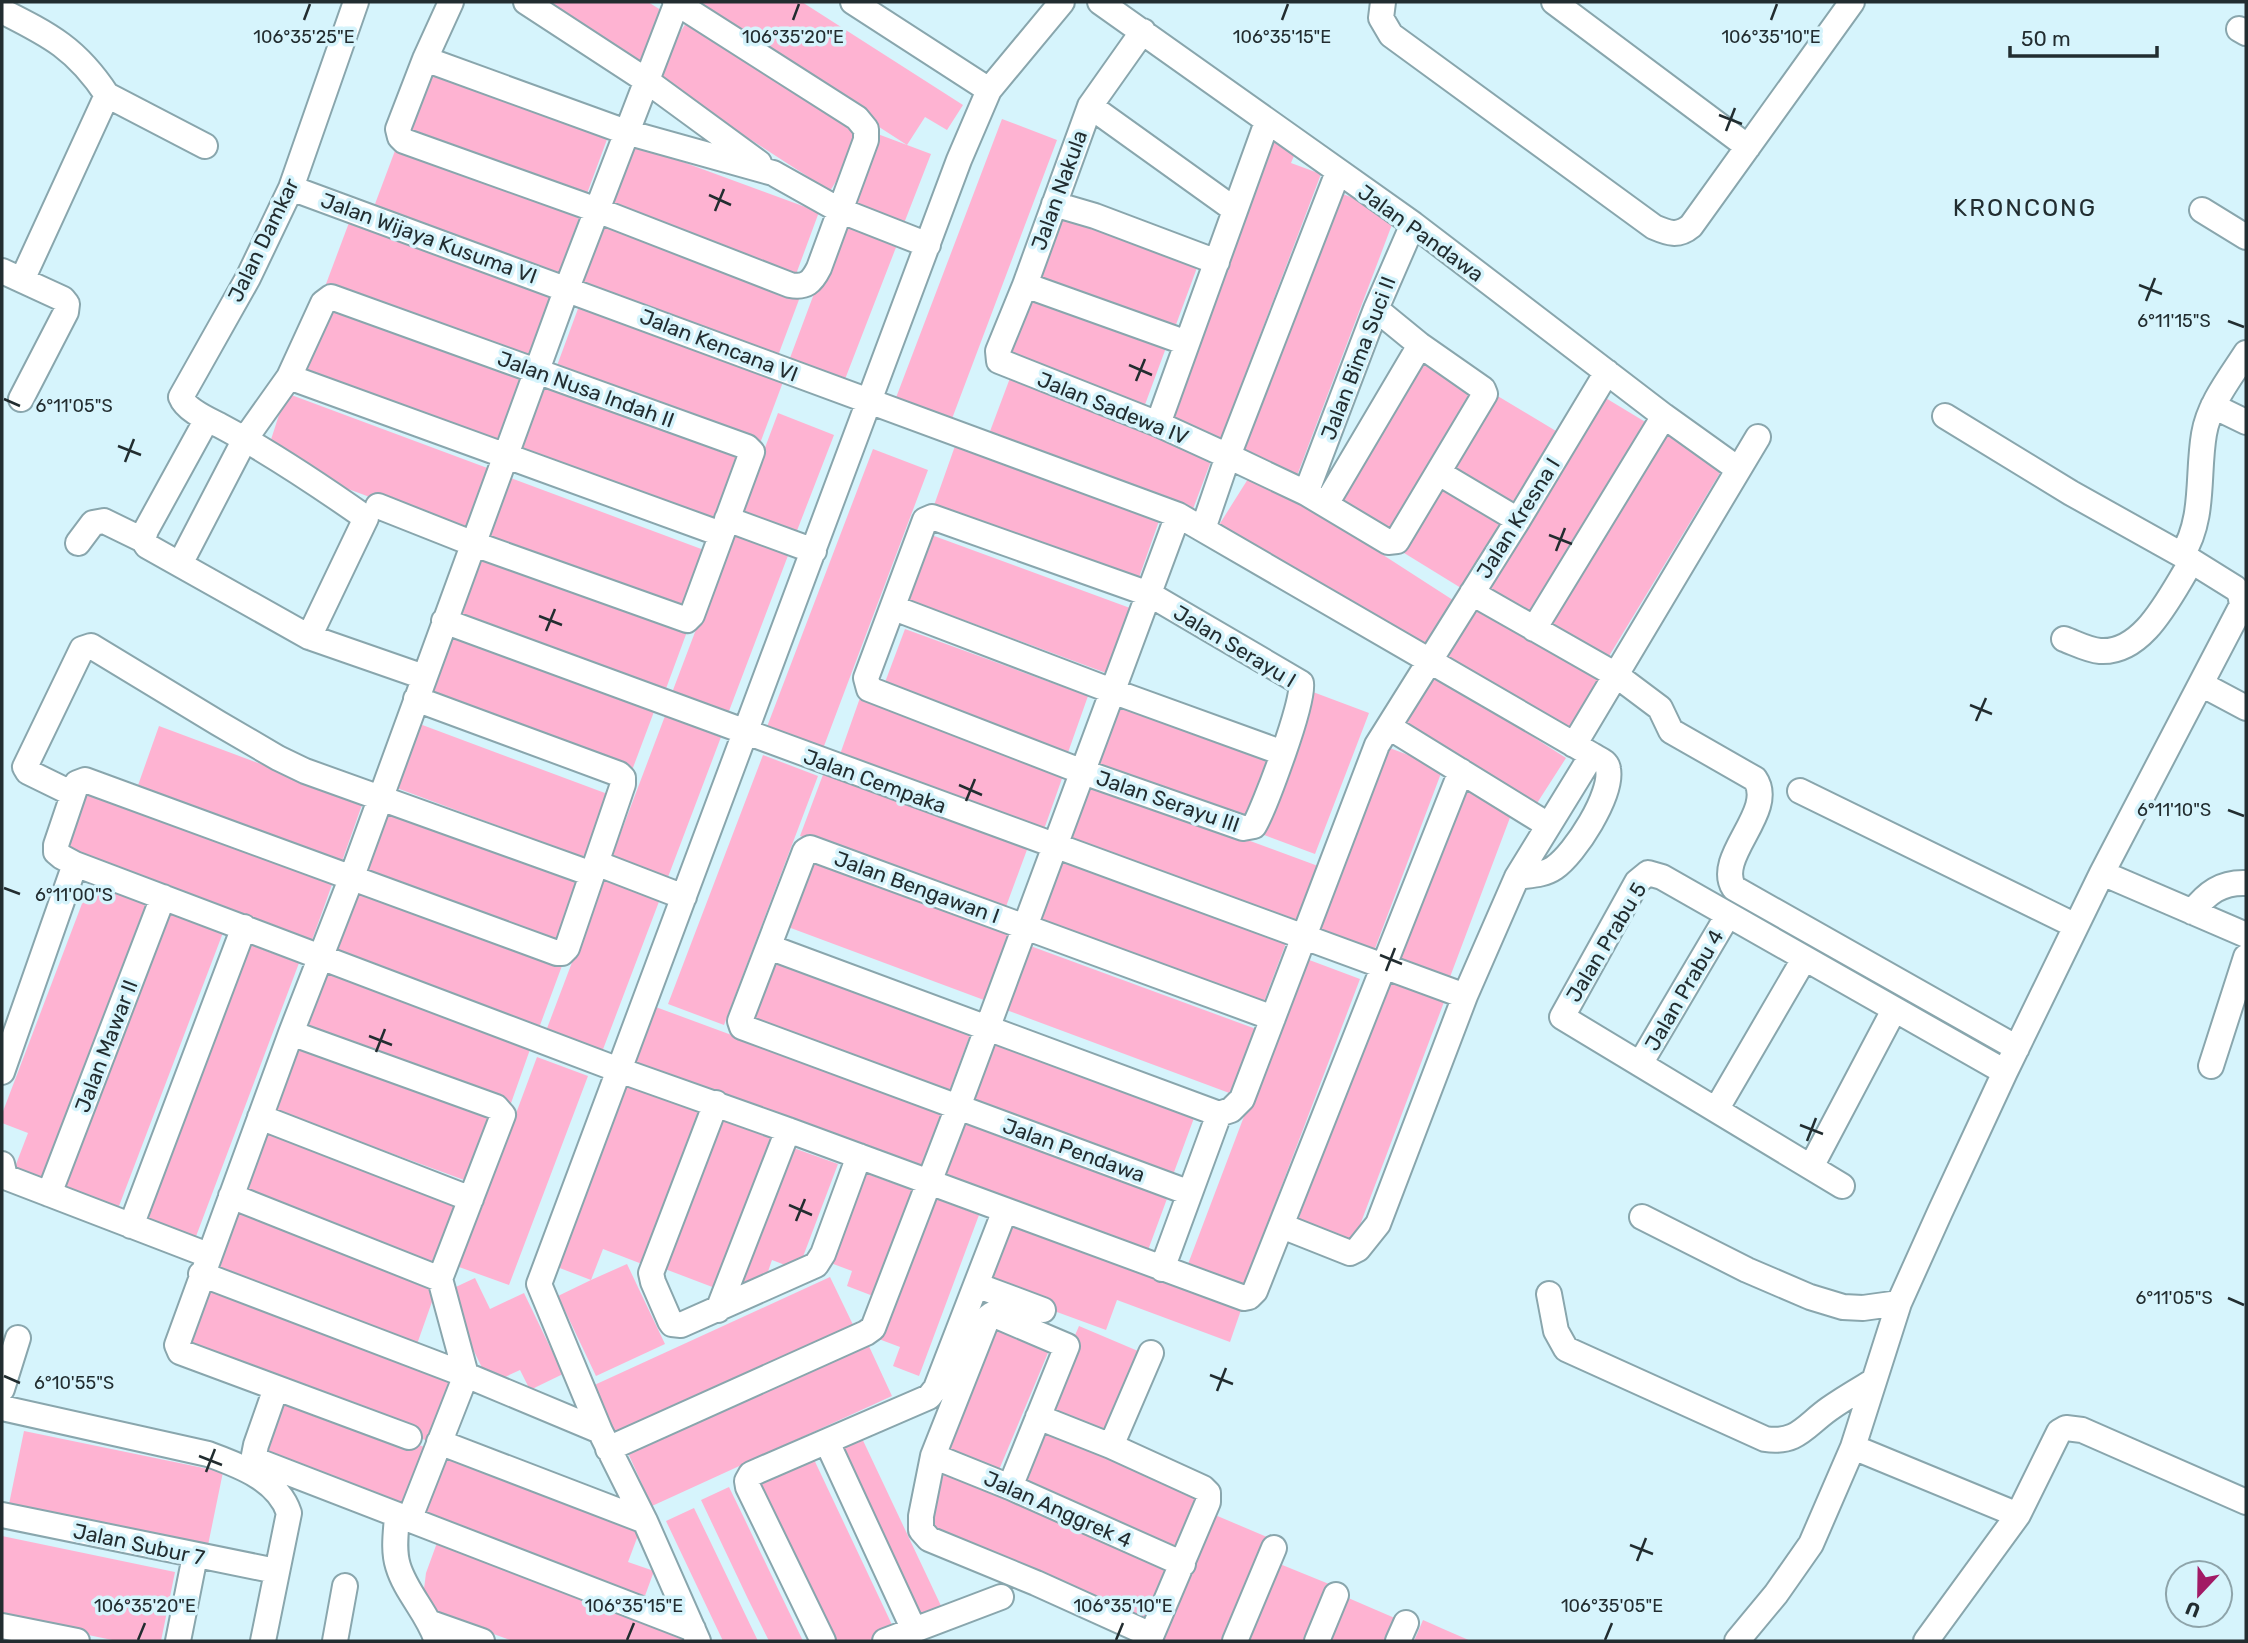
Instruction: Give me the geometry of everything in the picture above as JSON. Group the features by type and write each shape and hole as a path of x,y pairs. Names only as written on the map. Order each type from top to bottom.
{"street":[{"name":"Jalan Damkar","path":"309,637 366,518 245,439 207,419 183,402 181,395 248,278 291,188 356,2"},
{"path":"408,1437 178,1350 177,1343 291,1033 352,879 567,288 597,210 626,132 647,81 676,2 863,122 866,140 814,279 799,287 790,285 597,210 410,144 400,137 398,129 451,2"},
{"path":"526,2 647,81 773,173 839,210 928,245"},
{"path":"853,2 989,90"},
{"path":"695,1635 645,1521 604,1440 540,1284 959,160 989,90 1062,2"},
{"name":"Jalan Pandawa","path":"1100,2 1413,224 1664,416 1738,469"},
{"path":"1383,2 1381,18 1391,35 1654,227 1675,234 1684,232 1691,226 1852,2"},
{"path":"1554,2 1748,147"},
{"path":"2,11 38,29 76,54 93,73 107,95 205,146"},
{"name":"Jalan Nakula","path":"998,359 998,351 1090,106 1143,31"},
{"path":"425,59 626,132 773,173"},
{"path":"21,399 67,308 63,299 12,276 107,95"},
{"path":"1090,106 1235,210"},
{"path":"1158,424 1267,122"},
{"path":"1203,529 1228,456 1338,173"},
{"name":"Jalan Wijaya Kusuma VI","path":"291,188 567,288"},
{"path":"1054,204 1094,216 1217,262"},
{"path":"2202,210 2246,237"},
{"name":"Jalan Bima Suci II","path":"1316,498 1376,309 1413,224"},
{"path":"1025,285 1187,343"},
{"name":"Jalan Kencana VI","path":"567,288 1178,515 1583,750"},
{"name":"Jalan Nusa Indah II","path":"289,377 323,303 327,298 335,297 750,448 752,455 691,617 685,620 474,544 379,506"},
{"path":"1376,309 1420,345 1483,389 1485,394 1438,472 1518,520"},
{"path":"1316,498 1420,345"},
{"path":"2064,639 2098,651 2123,648 2149,628 2187,558 2198,514 2204,434 2213,406 2246,353"},
{"name":"Jalan Sadewa IV","path":"998,359 1006,366 1158,424 1228,456 1316,498 1388,542 1395,542 1438,472"},
{"name":"Jalan Kresna I","path":"1219,1114 1231,1110 1242,1099 1377,745 1607,372"},
{"path":"180,564 245,439 289,377 506,455 724,527 814,551"},
{"path":"2213,406 2246,422"},
{"path":"1534,629 1664,416"},
{"path":"1737,1641 1776,1594 1811,1544 1853,1447 1899,1303 2005,1072 2102,873 2242,605 2243,593 1945,416"},
{"path":"143,540 207,419"},
{"path":"1282,1226 1350,1253 1358,1249 1378,1224 1465,996 1517,877 1548,825 1616,675 1758,437"},
{"path":"2,1164 5,1177 131,1226 205,1265 466,1375 604,1440 866,1333 873,1328 958,1107 1178,515"},
{"path":"1149,594 929,517 925,520 894,608 1283,753"},
{"path":"78,543 90,526 100,521 143,540 147,546 309,637 621,776 623,784 567,948 560,954 85,780 78,782 73,794 56,845 59,856 619,1070 716,1103 1239,1298 1249,1297 1255,1291 1461,771"},
{"path":"1472,593 1616,675 1660,708 1671,731 1749,774 1758,783 1761,797 1759,804 1732,864 1730,877 1734,888 2017,1048"},
{"name":"Jalan Serayu I","path":"1149,594 1301,683 1302,694 1283,753 1254,826"},
{"name":"Jalan Serayu III","path":"894,608 866,678 869,689 1083,772 1243,828 1254,826"},
{"name":"Jalan Cempaka","path":"444,621 1465,996"},
{"path":"73,794 28,772 25,766 82,649 89,646 97,648 278,758 305,771 684,897"},
{"path":"2201,684 2246,708"},
{"path":"1389,727 1548,825"},
{"path":"1517,877 1553,869 1566,858 1600,808 1607,789 1608,765 1583,750"},
{"path":"1800,791 2076,926"},
{"name":"Jalan Bengawan I","path":"769,947 805,851 810,848 1273,1018"},
{"path":"2,1072 75,864"},
{"name":"Jalan Prabu 5","path":"1640,1064 1562,1017 1637,882 1648,873 1654,874 1728,915"},
{"path":"2102,873 2246,935"},
{"path":"2192,912 2205,896 2217,887 2246,883"},
{"name":"Jalan Mawar II","path":"49,1194 163,897"},
{"path":"1728,915 2005,1072"},
{"name":"Jalan Prabu 4","path":"1640,1064 1728,915"},
{"path":"131,1226 244,927"},
{"path":"769,947 1219,1114 1162,1269"},
{"name":"Jalan Pendawa","path":"769,947 740,1021 742,1027 1190,1193"},
{"path":"1716,1110 1804,959"},
{"path":"2211,1066 2244,971"},
{"path":"1811,1167 1894,1010"},
{"path":"291,1033 502,1111 503,1118 440,1279 466,1375 395,1542 400,1570 434,1632 482,1641"},
{"path":"1640,1064 1842,1186"},
{"path":"716,1103 651,1273 672,1324 681,1325 718,1310 819,1262 859,1156"},
{"path":"260,1117 471,1199"},
{"path":"718,1310 789,1130"},
{"path":"231,1196 440,1279"},
{"path":"823,1641 747,1481 751,1474 929,1397 936,1388 1004,1210"},
{"path":"1643,1217 1747,1270 1810,1297 1843,1307 1863,1308 1899,1303"},
{"path":"976,1285 1043,1310"},
{"path":"1549,1294 1556,1331 1566,1349 1765,1439 1778,1441 1796,1436 1825,1412 1872,1382"},
{"path":"1010,1487 1038,1417 1067,1346 997,1315 990,1315 933,1456 920,1523 923,1534 929,1539 1036,1583 1150,1638 1183,1564 1208,1502 1209,1493 1111,1446 1038,1417"},
{"path":"2,1389 18,1338"},
{"path":"1111,1446 1151,1353"},
{"path":"276,1388 256,1446 256,1460 695,1635"},
{"path":"2,1408 208,1454 253,1474 281,1494 289,1513 263,1641"},
{"path":"1926,1641 2018,1515 2059,1432 2066,1428 2082,1430 2246,1502"},
{"path":"827,1442 914,1630"},
{"path":"439,1443 645,1521"},
{"path":"1853,1447 2018,1515"},
{"name":"Jalan Anggrek 4","path":"933,1456 1183,1564"},
{"name":"Jalan Subur 7","path":"2,1515 276,1571"},
{"path":"1235,1641 1274,1548"},
{"path":"178,1641 195,1556"},
{"path":"335,1641 345,1586"},
{"path":"1317,1641 1336,1595"},
{"path":"886,1641 1001,1597"},
{"path":"2,1626 77,1641"}],"building":[{"path":"531,2 648,2 669,15 635,68"},
{"path":"685,2 802,2 963,105 947,130 925,117 907,145"},
{"path":"686,23 864,137 830,191 652,76"},
{"path":"424,66 609,134 585,199 400,131"},
{"path":"1002,119 1057,140 950,424 894,403"},
{"path":"875,133 931,154 901,231 846,210"},
{"path":"1271,136 1298,146 1291,163 1321,174 1220,441 1164,420"},
{"path":"634,144 819,212 795,277 611,208"},
{"path":"396,148 580,216 556,280 372,212"},
{"path":"1340,193 1396,214 1295,481 1239,460"},
{"path":"1055,212 1198,265 1174,330 1031,277"},
{"path":"843,216 900,237 842,387 787,366"},
{"path":"350,220 554,295 530,359 326,284"},
{"path":"596,221 800,297 776,361 572,286"},
{"path":"1023,292 1167,345 1143,410 999,357"},
{"path":"324,305 528,380 504,445 300,369"},
{"path":"579,306 783,382 759,446 555,371"},
{"path":"1415,359 1480,398 1394,540 1328,501"},
{"path":"1010,378 1214,453 1190,517 986,442"},
{"path":"534,381 738,457 714,521 510,446"},
{"path":"1491,392 1556,431 1461,588 1396,548"},
{"path":"286,393 490,469 466,533 300,471 267,452"},
{"path":"1599,394 1652,426 1532,625 1479,593"},
{"path":"778,413 834,435 793,541 738,520"},
{"path":"1658,428 1723,468 1603,666 1537,627"},
{"path":"955,446 1159,521 1136,586 932,511"},
{"path":"873,449 928,470 821,754 765,732"},
{"path":"1253,471 1456,602 1422,655 1219,525"},
{"path":"500,474 704,550 680,614 476,539"},
{"path":"736,524 792,545 726,719 670,698"},
{"path":"926,533 1130,608 1106,673 902,597"},
{"path":"484,554 688,629 664,694 460,618"},
{"path":"1475,601 1607,686 1573,739 1440,654"},
{"path":"905,629 1088,696 1065,761 881,693"},
{"path":"451,633 655,709 631,773 427,698"},
{"path":"1435,674 1566,758 1532,811 1401,727"},
{"path":"1313,692 1369,713 1315,854 1259,833"},
{"path":"861,695 1065,770 1042,835 838,760"},
{"path":"1113,701 1273,761 1249,825 1090,766"},
{"path":"665,716 721,737 665,885 609,864"},
{"path":"409,720 613,796 590,860 386,784"},
{"path":"159,726 363,802 340,867 136,791"},
{"path":"1387,747 1443,768 1371,959 1315,938"},
{"path":"763,755 818,776 724,1025 668,1004"},
{"path":"824,772 1028,847 1004,912 800,836"},
{"path":"1084,780 1318,866 1294,930 1060,844"},
{"path":"1458,786 1514,807 1447,985 1391,963"},
{"path":"88,787 334,879 311,943 64,852"},
{"path":"382,808 586,884 562,948 358,873"},
{"path":"1059,859 1286,943 1262,1007 1036,924"},
{"path":"804,860 1008,935 984,1000 780,924"},
{"path":"607,870 663,891 602,1052 546,1031"},
{"path":"91,880 147,901 42,1177 15,1167 28,1133 2,1123 2,1114"},
{"path":"359,888 563,963 539,1028 335,952"},
{"path":"168,909 224,930 116,1214 61,1193"},
{"path":"243,942 299,963 192,1247 136,1226"},
{"path":"1025,944 1256,1029 1232,1094 1001,1008"},
{"path":"1304,958 1360,979 1241,1293 1185,1272"},
{"path":"766,960 970,1035 946,1100 742,1024"},
{"path":"329,966 533,1041 510,1106 305,1030"},
{"path":"1388,981 1444,1002 1351,1249 1295,1228"},
{"path":"653,1006 946,1114 922,1179 630,1070"},
{"path":"990,1043 1194,1118 1170,1183 966,1107"},
{"path":"295,1044 499,1120 475,1184 271,1109"},
{"path":"537,1057 588,1076 509,1285 459,1267"},
{"path":"626,1083 700,1110 642,1264 603,1249 591,1280 557,1267"},
{"path":"721,1118 772,1137 715,1288 665,1269"},
{"path":"964,1121 1168,1196 1144,1261 940,1185"},
{"path":"258,1128 456,1202 432,1266 234,1193"},
{"path":"788,1146 838,1164 798,1270 772,1260 762,1289 737,1280"},
{"path":"862,1172 912,1190 873,1296 847,1286 852,1271 828,1262"},
{"path":"929,1196 979,1215 919,1376 893,1366 900,1347 876,1338"},
{"path":"235,1207 439,1282 416,1347 212,1271"},
{"path":"1004,1222 1241,1310 1230,1342 1117,1300 1106,1330 981,1284"},
{"path":"627,1264 665,1344 596,1376 558,1296"},
{"path":"830,1277 856,1331 615,1441 590,1387"},
{"path":"475,1278 490,1309 524,1293 563,1374 530,1390 520,1370 490,1384 445,1292"},
{"path":"205,1285 452,1377 428,1441 181,1350"},
{"path":"991,1323 1050,1348 996,1477 937,1452"},
{"path":"1079,1326 1138,1351 1101,1437 1042,1412"},
{"path":"867,1342 892,1396 652,1506 627,1451"},
{"path":"284,1395 427,1448 404,1513 260,1460"},
{"path":"1043,1428 1197,1494 1171,1554 1017,1487"},
{"path":"24,1431 223,1472 207,1550 8,1509"},
{"path":"859,1432 943,1610 915,1623 831,1446"},
{"path":"810,1451 894,1629 868,1641 833,1641 755,1477"},
{"path":"436,1454 640,1530 628,1562 654,1571 642,1604 412,1518"},
{"path":"948,1465 1173,1562 1147,1622 921,1529"},
{"path":"729,1487 803,1641 769,1641 748,1599 701,1500"},
{"path":"694,1508 758,1641 723,1641 666,1521"},
{"path":"1208,1512 1267,1537 1223,1641 1154,1641"},
{"path":"2,1536 175,1572 161,1641 117,1641 2,1617"},
{"path":"438,1540 691,1641 513,1641 433,1612 422,1605 426,1573"},
{"path":"1270,1560 1329,1584 1305,1641 1236,1641"},
{"path":"1339,1594 1397,1619 1388,1641 1319,1641"},
{"path":"1423,1620 1441,1628 1471,1641 1414,1641"}],"district":[{"name":"KRONCONG","path":"2025,208"}]}
